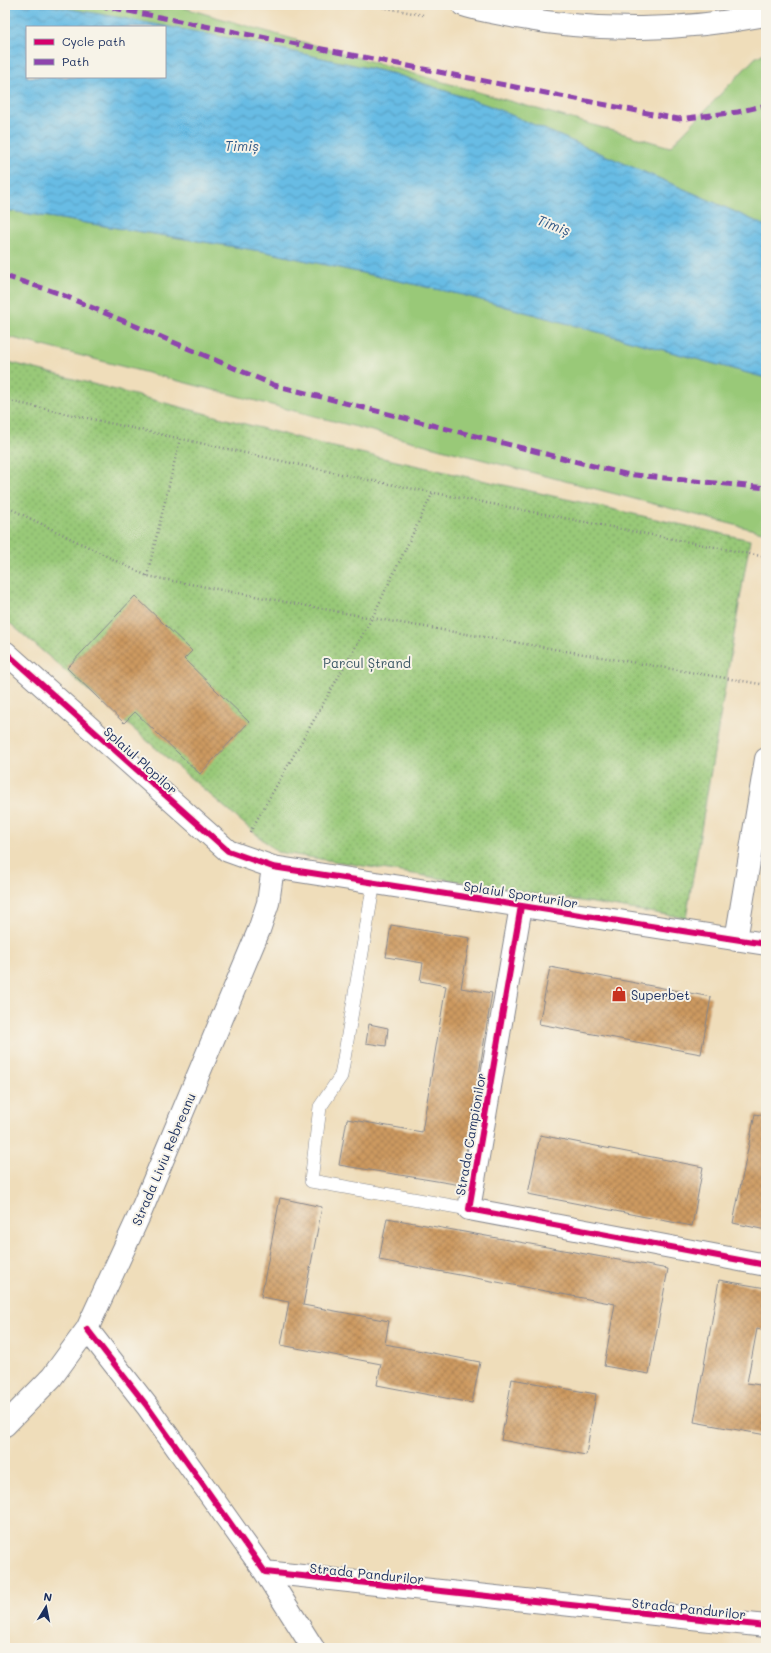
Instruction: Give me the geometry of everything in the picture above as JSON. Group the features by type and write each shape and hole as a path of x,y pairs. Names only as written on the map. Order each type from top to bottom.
{"street":[{"path":"463,5 534,20 602,29 666,28 720,24 766,15"},
{"name":"Splaiul Plopilor","path":"5,652 228,851 273,867"},
{"path":"736,940 766,759"},
{"name":"Splaiul Sporturilor","path":"273,867 766,944"},
{"name":"Strada Liviu Rebreanu","path":"5,1425 52,1377 87,1329 139,1216 259,930 268,903 273,867"},
{"name":"Strada Campionilor","path":"522,906 468,1209 766,1265"},
{"path":"87,1329 147,1406 265,1572 313,1648"},
{"name":"Strada Pandurilor","path":"265,1572 766,1626"}],"lane":[{"path":"374,882 341,1076 320,1107 311,1181 468,1209"}],"path":[{"path":"371,5 423,15"},
{"path":"5,400 180,439 433,492 766,557"},
{"path":"147,576 180,439"},
{"path":"250,832 372,618 433,492"},
{"path":"5,506 147,576 372,618 766,685"}],"green space":[{"path":"46,5 174,5 670,147 755,58 766,52 766,226 490,106 395,74 239,40"},
{"path":"5,210 267,252 463,295 766,378 766,533 5,336"},
{"name":"Parcul Ștrand","path":"5,361 329,446 750,540 686,918 277,852 5,619"}],"water":[{"name":"Timiș","path":"5,5 46,5 165,26 26,26 26,78 166,78 166,26 239,40 395,74 490,106 766,226 766,378 463,295 267,252 5,210"}],"building":[{"path":"135,596 192,651 184,659 249,722 200,774 135,712 124,723 67,668"},
{"path":"391,925 470,938 461,988 492,993 461,1185 339,1165 347,1119 422,1132 446,986 420,981 423,963 386,957"},
{"path":"550,967 711,997 701,1054 539,1024"},
{"path":"369,1024 388,1028 386,1046 366,1043"},
{"path":"755,1114 766,1116 766,1230 733,1223"},
{"path":"540,1135 703,1167 692,1226 528,1194"},
{"path":"280,1198 322,1207 303,1305 389,1321 385,1344 480,1362 472,1403 377,1385 381,1364 281,1345 289,1302 261,1297"},
{"path":"387,1218 668,1269 649,1374 604,1366 615,1304 379,1260"},
{"path":"719,1280 766,1288 766,1331 757,1329 747,1383 766,1386 766,1435 694,1422"},
{"path":"512,1379 596,1394 586,1455 501,1440"}],"marked path":[{"path":"98,5 678,119 738,112 766,105"},
{"path":"5,276 58,293 274,385 625,474 766,488"}],"cycle path":[{"path":"5,652 228,851 273,867 766,944"},
{"path":"521,906 469,1209 766,1265"},
{"path":"87,1329 147,1406 265,1572 766,1626"}],"place":[{"name":"Superbet","path":"619,994"}]}
